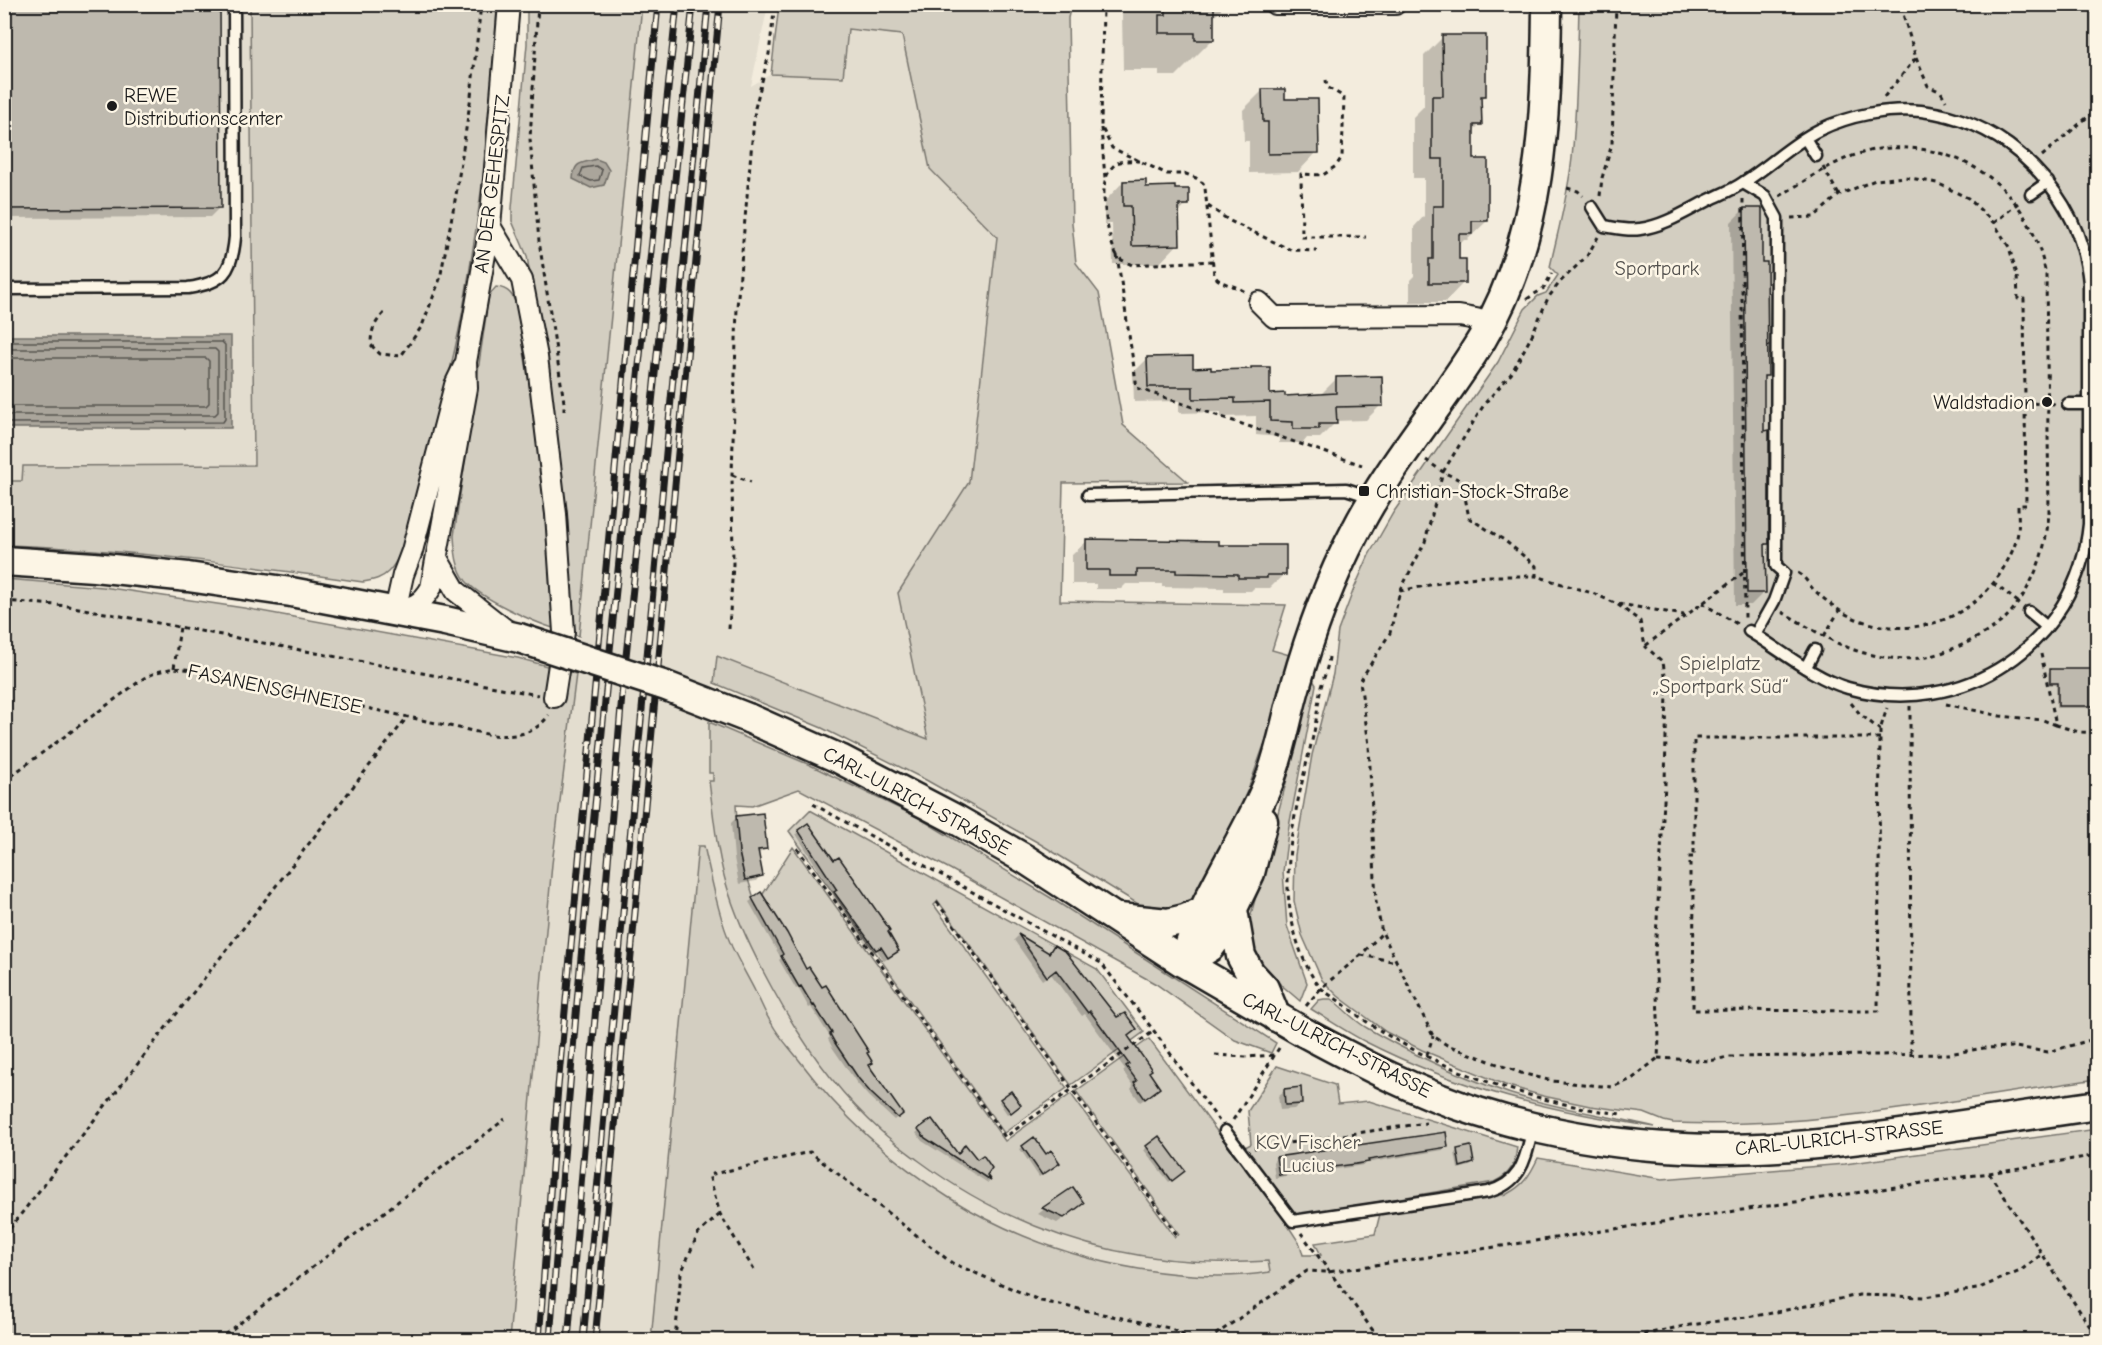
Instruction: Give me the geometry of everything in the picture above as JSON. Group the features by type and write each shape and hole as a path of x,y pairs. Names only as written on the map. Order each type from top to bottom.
{"main road":[{"path":"1184,963 1217,939 1250,873 1263,820 1268,783 1295,686 1318,614 1338,567 1374,498 1474,353 1490,325 1519,257 1534,194 1545,108 1547,4"},
{"name":"CARL-ULRICH-STRASSE","path":"4,561 94,567 188,577 291,592 395,611 516,637 656,682 748,718 840,759 922,800 1024,859 1285,1029 1432,1095 1478,1112 1533,1127 1587,1138 1640,1145 1722,1149 1795,1146 1865,1139 2097,1105"},
{"path":"1184,963 1193,931 1268,783"},
{"path":"1233,910 1241,956 1250,973 1264,988 1285,1029"},
{"path":"1117,918 1168,923 1204,911"}],"street":[{"name":"AN DER GEHESPITZ","path":"466,362 455,386 395,611 414,607 426,598 431,588 437,558 467,388 466,362 490,226 508,4"},
{"path":"1275,4 1395,4"},
{"path":"490,226 522,280 537,357 556,514 564,632 549,697"},
{"path":"1259,302 1274,317 1459,316 1476,319 1490,325"},
{"path":"437,558 456,591 516,637"}],"lane":[{"path":"4,289 188,288 208,285 224,274 233,259 235,237 234,4"},
{"path":"1594,211 1604,226 1625,230 1642,229 1659,224 1743,183 1804,138 1828,127 1870,114 1917,111 1954,117 1991,133 2032,165 2048,182 2068,210 2076,226 2088,269 2094,404 2087,537 2073,584 2047,627 2037,640 2011,662 1983,678 1942,691 1910,695 1875,694 1837,684 1752,633 1774,601 1784,573 1776,566 1777,218 1765,196 1743,183"},
{"path":"1804,138 1821,163"},
{"path":"2031,194 2048,182"},
{"path":"2068,404 2094,404"},
{"path":"1088,495 1346,489 1374,498"},
{"path":"2029,612 2047,627"},
{"path":"1806,667 1815,650"},
{"path":"1225,1131 1293,1221 1504,1188 1518,1174 1526,1157 1533,1127"}],"path":[{"path":"384,313 371,331 371,345 380,354 401,356 422,326 440,279 460,173 481,4"},
{"path":"538,4 530,139 539,241 564,402 563,424"},
{"path":"729,629 733,564 732,475 737,307 755,108 769,54 775,4"},
{"path":"1103,4 1101,126 1104,189 1109,231 1117,255 1137,388 1362,465"},
{"path":"1594,211 1612,144 1616,4"},
{"path":"1900,4 1916,58 1928,86 1941,92 1954,117"},
{"path":"1870,114 1916,58"},
{"path":"1326,80 1327,87 1344,97 1342,157 1336,166 1323,175 1301,174 1302,237 1366,237"},
{"path":"2032,165 2097,108"},
{"path":"1101,126 1112,148 1167,174 1186,174 1203,183 1208,206 1214,275 1220,281 1239,287 1259,302"},
{"path":"1775,608 1823,638 1847,648 1893,658 1927,657 1968,642 1991,629 2010,614 2031,584 2042,556 2048,531 2046,275 2043,257 2036,238 2019,203 1976,168 1954,157 1914,148 1870,151 1821,163 1776,198"},
{"path":"1105,178 1110,169 1118,163 1142,161"},
{"path":"1821,163 1839,195"},
{"path":"1777,218 1814,217 1839,195 1875,180 1905,177 1937,183 1968,198 1994,222 2009,247 2017,275 2018,299 2024,299 2026,505 2018,505 2018,534 2008,561 1993,583 1975,602 1943,621 1890,628 1853,618 1839,610 1813,588 1800,573 1784,573"},
{"path":"1743,183 1743,573 1745,621 1752,633"},
{"path":"1568,188 1578,191 1588,200 1594,211"},
{"path":"1994,222 2019,203"},
{"path":"1208,206 1230,221 1291,250 1317,251"},
{"path":"1604,226 1587,256 1560,282 1548,298 1511,374 1485,404 1443,472 1425,542 1400,591 1389,633 1359,681 1370,745 1376,902 1382,933 1432,1036 1448,1045 1521,1073 1552,1081 1612,1087 1632,1079 1658,1058 1710,1061 1728,1058 1948,1054 1984,1048 2015,1047 2048,1052 2097,1038"},
{"path":"1117,255 1132,265 1213,261"},
{"path":"1525,301 1544,288 1552,273"},
{"path":"2024,404 2053,404"},
{"path":"1409,448 1443,472 1462,481 1469,518 1504,540 1536,566 1536,576"},
{"path":"732,475 751,482"},
{"path":"1645,646 1743,573"},
{"path":"1400,591 1459,579 1488,576 1536,576 1595,594 1617,604 1640,621 1645,646 1663,662 1667,689 1665,784 1654,954 1659,1036 1658,1058"},
{"path":"1993,583 2015,600"},
{"path":"4,601 68,606 549,697"},
{"path":"1701,603 1752,633"},
{"path":"1617,604 1685,615"},
{"path":"1823,638 1839,610"},
{"path":"174,668 180,627"},
{"path":"2037,640 2056,725"},
{"path":"1330,650 1327,673 1322,685 1315,728 1299,794 1291,840 1288,888 1294,930 1306,963 1321,988 1372,1027 1463,1071 1539,1098 1595,1111 1622,1114"},
{"name":"FASANENSCHNEISE","path":"4,781 144,678 174,668 204,671 491,735 512,737 531,731 539,724"},
{"path":"1837,684 1860,714 1880,730"},
{"path":"1880,738 1694,738 1694,857 1690,857 1690,890 1694,890 1693,1010 1878,1011 1880,738 1880,730 1892,695"},
{"path":"1911,1054 1910,695 1980,712 2043,720 2079,732 2097,733"},
{"path":"4,1236 408,716"},
{"path":"813,804 1101,963 1154,1030 1225,1131 1275,1055 1285,1029"},
{"path":"797,848 1005,1137 1154,1030"},
{"path":"937,902 1177,1235"},
{"path":"1306,1005 1321,988 1361,955 1382,933"},
{"path":"1361,955 1397,962"},
{"path":"1427,1055 1432,1036"},
{"path":"1215,1055 1246,1058 1275,1055"},
{"path":"218,1341 505,1119"},
{"path":"1240,1150 1426,1123"},
{"path":"754,1269 720,1214 709,1176 810,1152 952,1263 1041,1301 1169,1328 1194,1341"},
{"path":"1209,1341 1307,1271 1328,1272 2097,1155"},
{"path":"1989,1173 2097,1339"},
{"path":"675,1341 681,1273 698,1234 720,1214"},
{"path":"1293,1221 1380,1341"},
{"path":"1617,1341 1684,1326 1767,1314 1859,1295 1924,1297 1977,1289 2020,1271 2042,1254"}],"shaded area":[{"path":"4,5 250,5 254,466 23,466 23,481 5,481"},
{"path":"642,5 768,5 751,86 771,74 843,77 848,29 902,35 930,169 997,237 969,482 898,593 928,740 717,656 709,722 710,773 713,773 713,781 709,782 716,840 729,892 941,1177 999,1210 1058,1235 1116,1252 1174,1261 1229,1264 1269,1261 1270,1272 1229,1276 1173,1275 1114,1265 1053,1249 992,1224 934,1189 873,1142 822,1090 772,1024 732,945 715,896 705,846 698,846 651,1340 509,1340 552,864 576,674"}],"green space":[{"path":"250,5 497,5 486,152 465,298 446,387 414,512 400,553 388,572 377,579 363,582 140,554 5,545 5,481 22,481 23,466 254,465"},
{"path":"527,5 642,5 579,636 569,633 545,378 527,256 512,221 527,44"},
{"path":"779,5 1071,5 1068,18 1072,223 1076,263 1099,293 1123,425 1188,482 1063,483 1060,601 1286,605 1272,650 1293,656 1249,787 1211,870 1192,901 1177,913 1143,907 1037,842 926,780 822,728 714,683 717,656 928,739 898,593 969,482 997,237 930,169 902,35 848,29 843,77 771,74"},
{"path":"1579,5 2097,5 2097,1079 1833,1117 1727,1124 1673,1123 1644,1113 1590,1106 1505,1085 1386,1032 1338,996 1322,980 1302,935 1294,901 1295,855 1312,755 1333,674 1338,631 1369,555 1393,513 1498,362 1525,309 1538,296 1546,293 1558,275 1550,267 1572,158"},
{"path":"496,287 510,293 517,307 537,434 556,629 508,609 473,588 463,576 456,554 454,536 489,295"},
{"path":"5,579 103,587 244,608 518,658 576,674 552,864 509,1340 5,1340"},
{"path":"1309,679 1313,680 1316,685 1288,832 1283,872 1287,926 1307,983 1300,1001 1256,960 1249,922 1290,768"},
{"name":"KGV Fischer Lucius","path":"709,722 810,765 919,818 1051,898 1276,1043 1271,1053 1235,1040 1156,984 950,869 799,789 752,806 736,805 739,852 745,879 748,879 756,905 793,847 1005,1141 1071,1094 1175,1237 1179,1234 1076,1091 1149,1039 1233,1153 1251,1144 1248,1111 1277,1066 1335,1085 1338,1104 1369,1101 1517,1147 1511,1168 1494,1182 1283,1218 1300,1244 1303,1255 1321,1255 1315,1243 1375,1234 1380,1214 1507,1194 1526,1179 1538,1158 1662,1179 1845,1164 2097,1129 2097,1340 651,1340 698,846 704,846 719,910 732,947 775,1029 832,1100 868,1136 907,1169 949,1198 993,1222 1039,1242 1088,1258 1139,1269 1188,1275 1221,1276 1270,1272 1268,1261 1174,1260 1084,1243 1041,1228 999,1210 958,1187 886,1136 866,1117 835,1083 795,1027 760,965 738,918 725,879 716,838 709,781 713,781 713,773 709,773"},
{"path":"810,810 1097,969 1144,1032 1071,1085 938,901 934,905 1067,1088 1004,1133 789,831"},
{"path":"1331,999 1362,1025 1401,1047 1508,1093 1655,1127 1543,1106 1471,1086 1436,1073 1366,1042 1311,1009 1319,1000"}],"water":[{"path":"596,159 604,162 609,170 604,185 591,188 573,179 577,166"},
{"path":"4,336 231,336 231,428 5,428"}],"building":[{"name":"REWE Distributionscenter","path":"4,4 220,4 221,208 4,209"},
{"path":"1166,4 1214,4 1214,40 1195,40 1195,33 1159,33 1159,15 1166,15"},
{"path":"1442,35 1486,35 1486,96 1481,96 1482,125 1474,125 1474,159 1488,159 1488,221 1472,221 1472,234 1459,234 1459,259 1466,259 1466,283 1429,283 1429,259 1433,259 1433,206 1443,206 1443,159 1432,159 1432,96 1443,96"},
{"path":"1262,89 1285,89 1285,99 1318,99 1319,153 1268,154 1268,122 1263,122"},
{"path":"1146,180 1146,187 1175,186 1175,189 1189,189 1189,205 1179,205 1180,245 1132,246 1131,206 1123,206 1123,181"},
{"path":"1744,208 1762,208 1762,262 1767,262 1768,376 1764,376 1764,431 1769,430 1769,544 1765,544 1766,593 1747,593"},
{"path":"1193,356 1193,368 1211,367 1211,370 1270,367 1270,394 1285,393 1285,396 1336,393 1336,377 1382,376 1383,406 1336,407 1337,424 1319,424 1319,429 1293,429 1293,422 1270,421 1270,402 1235,403 1235,398 1193,399 1193,387 1148,387 1147,357"},
{"path":"1086,539 1219,541 1219,545 1286,545 1286,575 1267,575 1267,578 1238,578 1238,574 1137,570 1137,576 1109,576 1109,570 1086,570"},
{"path":"2050,669 2094,669 2094,706 2058,706 2058,683 2050,683"},
{"path":"763,813 767,849 758,850 763,876 745,880 739,852 736,816"},
{"path":"808,823 834,860 839,857 890,930 888,932 899,951 888,958 881,947 876,950 834,892 837,890 798,830"},
{"path":"761,892 806,969 809,967 822,987 826,985 869,1052 867,1053 873,1063 869,1065 903,1114 898,1118 859,1079 835,1043 830,1034 832,1033 814,1005 801,986 799,987 752,898"},
{"path":"1018,934 1049,953 1054,945 1066,952 1117,1017 1125,1013 1137,1029 1128,1036 1152,1070 1149,1072 1160,1088 1145,1099 1134,1083 1137,1081 1126,1066 1129,1064 1090,1011 1088,1013 1056,970 1047,977"},
{"path":"1301,1087 1302,1104 1285,1105 1284,1089"},
{"path":"1011,1091 1021,1105 1011,1113 1000,1099"},
{"path":"932,1119 958,1154 965,1144 977,1159 983,1155 992,1168 987,1175 991,1181 925,1138 918,1129"},
{"path":"1446,1132 1448,1147 1368,1160 1369,1162 1279,1175 1276,1157"},
{"path":"1159,1136 1185,1171 1172,1181 1146,1146"},
{"path":"1034,1137 1046,1154 1051,1150 1060,1163 1042,1175 1022,1146"},
{"path":"1471,1146 1474,1163 1460,1167 1457,1149"},
{"path":"1073,1187 1084,1203 1064,1218 1042,1208"}],"railway":[{"path":"539,1340 558,1087 658,4"},
{"path":"550,1340 592,839 677,4"},
{"path":"568,1340 622,695 693,4"},
{"path":"583,1340 708,4"},
{"path":"595,1340 720,4"}],"place":[{"name":"REWE Distributionscenter","path":"112,106"},
{"name":"Waldstadion","path":"2047,402"},
{"name":"Christian-Stock-Straße","path":"1364,491"}],"park label":[{"name":"Sportpark","path":"1657,268"},
{"name":"Spielplatz „Sportpark Süd“","path":"1720,674"}]}
